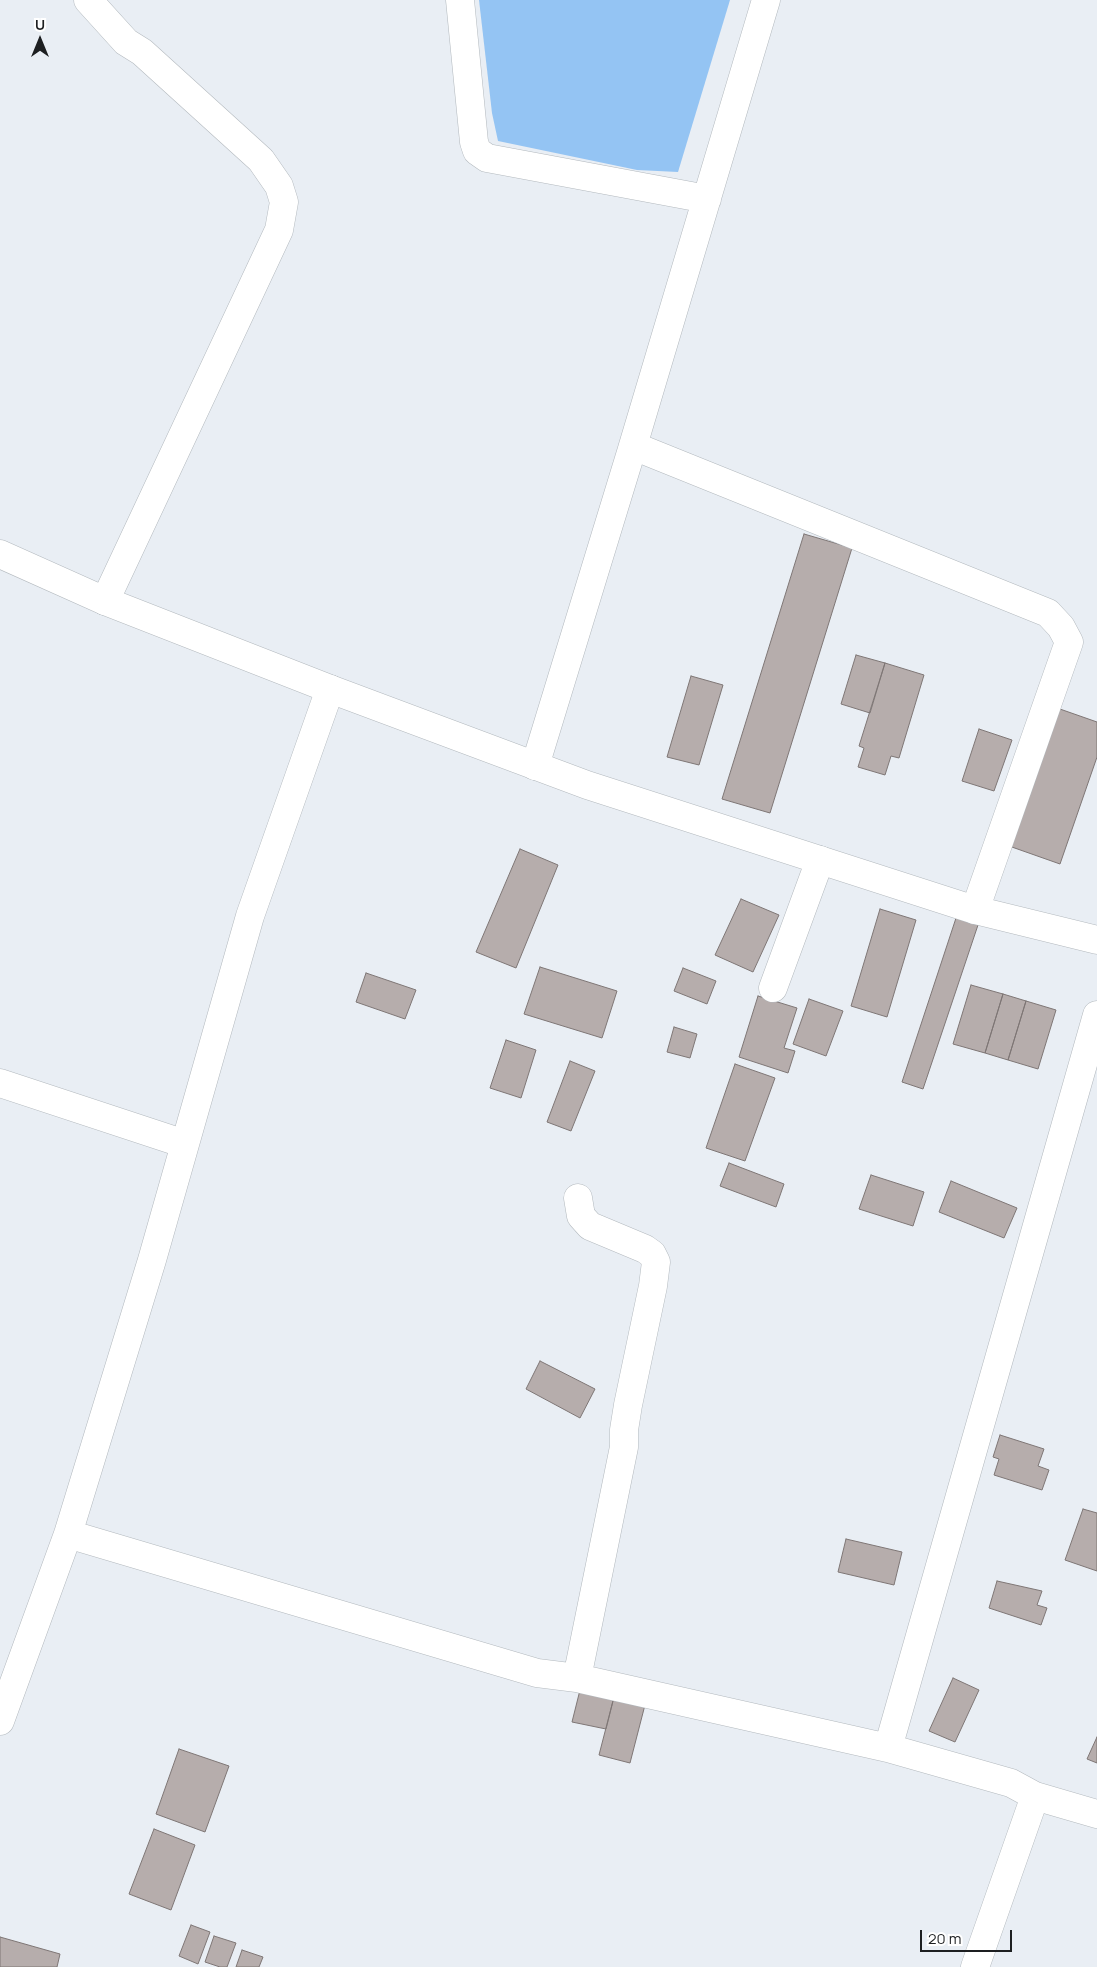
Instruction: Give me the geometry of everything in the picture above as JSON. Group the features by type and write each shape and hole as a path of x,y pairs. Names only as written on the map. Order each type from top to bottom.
{"street":[{"path":"88,0 126,42 142,52 261,160 279,186 284,202 279,230 105,601"},
{"path":"460,0 474,142 478,151 487,158 706,199"},
{"path":"535,766 766,0"},
{"path":"632,449 646,451 1048,613 1060,627 1069,642 975,910"},
{"path":"0,554 105,601 330,689 587,785 975,910 1097,940"},
{"path":"0,1721 68,1534 152,1260 250,916 330,689"},
{"path":"773,988 820,860"},
{"path":"888,1748 1097,1015"},
{"path":"0,1083 185,1144"},
{"path":"576,1678 624,1447 624,1430 628,1405 653,1286 656,1262 652,1254 645,1249 590,1226 581,1216 578,1198"},
{"path":"68,1534 537,1673 576,1678 888,1748 1011,1783 1035,1796 1097,1814"},
{"path":"975,1967 1035,1796"}],"shaded area":[{"path":"479,0 730,0 678,172 637,170 498,141 492,113"}],"building":[{"path":"804,534 852,548 770,813 722,799"},
{"path":"856,655 885,663 870,713 841,704"},
{"path":"885,663 924,675 899,758 891,756 885,775 858,767 864,748 859,746"},
{"path":"691,676 723,685 699,765 667,757"},
{"path":"1057,708 1097,722 1097,757 1060,864 1009,846"},
{"path":"979,729 1012,740 994,791 962,781"},
{"path":"520,849 558,865 516,968 476,952"},
{"path":"741,899 779,915 753,972 715,955"},
{"path":"880,909 916,920 887,1017 851,1006"},
{"path":"958,912 980,919 923,1089 902,1082"},
{"path":"540,967 617,991 602,1038 524,1014"},
{"path":"683,968 716,981 707,1004 674,991"},
{"path":"366,973 416,990 405,1019 356,1002"},
{"path":"971,985 1003,994 985,1053 953,1044"},
{"path":"1003,994 1026,1001 1008,1060 985,1053"},
{"path":"758,996 797,1008 784,1048 795,1051 788,1073 739,1057"},
{"path":"809,999 843,1011 826,1056 793,1044"},
{"path":"1026,1001 1056,1010 1038,1069 1008,1060"},
{"path":"674,1027 697,1034 690,1058 667,1052"},
{"path":"506,1040 536,1050 521,1098 490,1088"},
{"path":"570,1061 595,1071 571,1131 547,1122"},
{"path":"735,1064 775,1078 745,1161 706,1148"},
{"path":"729,1163 784,1184 776,1207 720,1186"},
{"path":"871,1175 924,1192 913,1226 859,1209"},
{"path":"951,1181 1017,1208 1004,1238 939,1212"},
{"path":"540,1361 595,1389 580,1418 526,1389"},
{"path":"1000,1435 1044,1449 1038,1466 1049,1470 1042,1490 994,1475 999,1459 993,1457"},
{"path":"1083,1509 1097,1513 1097,1571 1065,1560"},
{"path":"846,1539 902,1552 894,1585 838,1572"},
{"path":"997,1581 1042,1591 1037,1605 1047,1608 1041,1625 989,1608"},
{"path":"953,1678 979,1690 955,1742 929,1731"},
{"path":"581,1686 615,1693 606,1729 572,1722"},
{"path":"615,1693 646,1701 630,1763 599,1755"},
{"path":"1097,1737 1097,1763 1087,1759"},
{"path":"179,1749 229,1766 205,1832 156,1814"},
{"path":"154,1829 195,1845 171,1910 129,1894"},
{"path":"191,1925 210,1932 198,1964 179,1956"},
{"path":"214,1936 236,1943 227,1967 220,1967 205,1962"},
{"path":"0,1937 60,1954 57,1967 0,1967"},
{"path":"242,1950 263,1957 259,1967 236,1967"}]}
